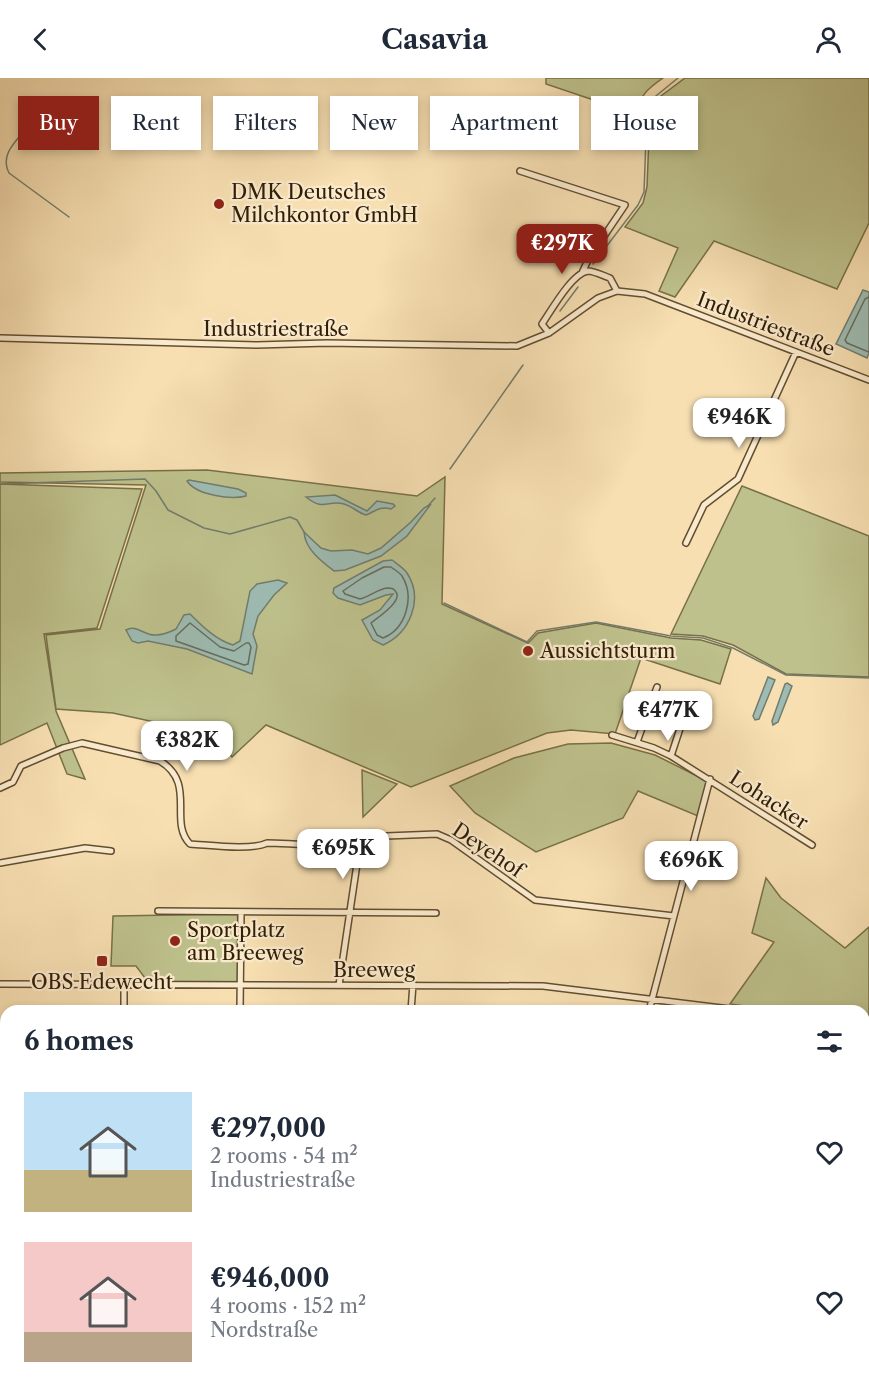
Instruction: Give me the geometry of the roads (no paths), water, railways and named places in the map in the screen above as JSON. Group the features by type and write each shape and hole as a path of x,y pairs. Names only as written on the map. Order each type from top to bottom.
{"street":[{"path":"520,171 625,205 588,260 582,273"},
{"path":"549,333 542,324 573,280 582,273 589,271 610,278 617,291"},
{"name":"Industriestraße","path":"0,338 257,345 327,343 507,347 530,342 549,333 584,306 617,291 645,294 869,380"},
{"path":"686,543 704,505 738,479 796,352"},
{"path":"638,742 657,687"},
{"path":"671,756 690,698"},
{"name":"Lohacker","path":"612,735 638,742 671,756 812,845"},
{"name":"Deyehof","path":"0,788 13,782 21,766 63,748 82,743 160,761 168,766 179,783 183,837 190,844 243,846 267,843 339,843 352,842 361,837 437,834 451,840 535,900 674,916"},
{"name":"Lohacker","path":"651,1005 710,779"},
{"path":"339,985 361,837"},
{"path":"0,863 85,848 111,851"},
{"path":"158,911 436,913"},
{"path":"240,1005 241,912"},
{"name":"Breeweg","path":"0,984 543,986 695,1005"},
{"path":"124,984 124,1005"},
{"path":"411,1005 413,984"}],"water":[{"path":"863,290 869,292 869,353 867,358 836,344"},
{"path":"187,481 238,489 246,493 246,496 223,497 206,493 192,486"},
{"path":"335,495 367,511 377,501 395,506 366,515 344,504 317,504 306,497"},
{"path":"431,504 407,536 381,556 345,570 334,571 329,567 314,554 305,538 304,532 321,548 331,551 352,550 368,554 381,548"},
{"path":"392,560 407,573 412,583 414,604 412,614 401,632 383,645 373,640 362,620 380,610 393,594 360,605 338,598 333,593 334,588 383,561"},
{"path":"278,580 287,583 274,595 258,616 253,634 257,646 252,674 187,649 148,641 138,643 132,641 126,630 134,628 152,635 163,634 176,629 184,615 190,614 215,636 233,645 240,641 250,591 257,584"},
{"path":"768,677 775,680 759,719 755,720 753,716"},
{"path":"787,683 792,686 778,722 773,725 772,721"}],"waterway":[{"path":"593,264 638,205 644,192 647,111 651,100 678,78"},
{"path":"18,139 7,155 9,173 69,217"},
{"path":"560,311 578,287"},
{"path":"450,469 523,365"},
{"path":"0,484 145,479 168,510 204,528 230,534 290,517 297,520 304,532"},
{"path":"428,506 435,498"},
{"path":"444,603 527,642 537,631 596,622 671,636 703,638 733,648 786,675 869,678"}],"place":[{"name":"DMK Deutsches Milchkontor GmbH","path":"219,204"},
{"name":"Aussichtsturm","path":"528,651"},
{"name":"Sportplatz am Breeweg","path":"175,941"},
{"name":"OBS Edewecht","path":"102,961"}]}
